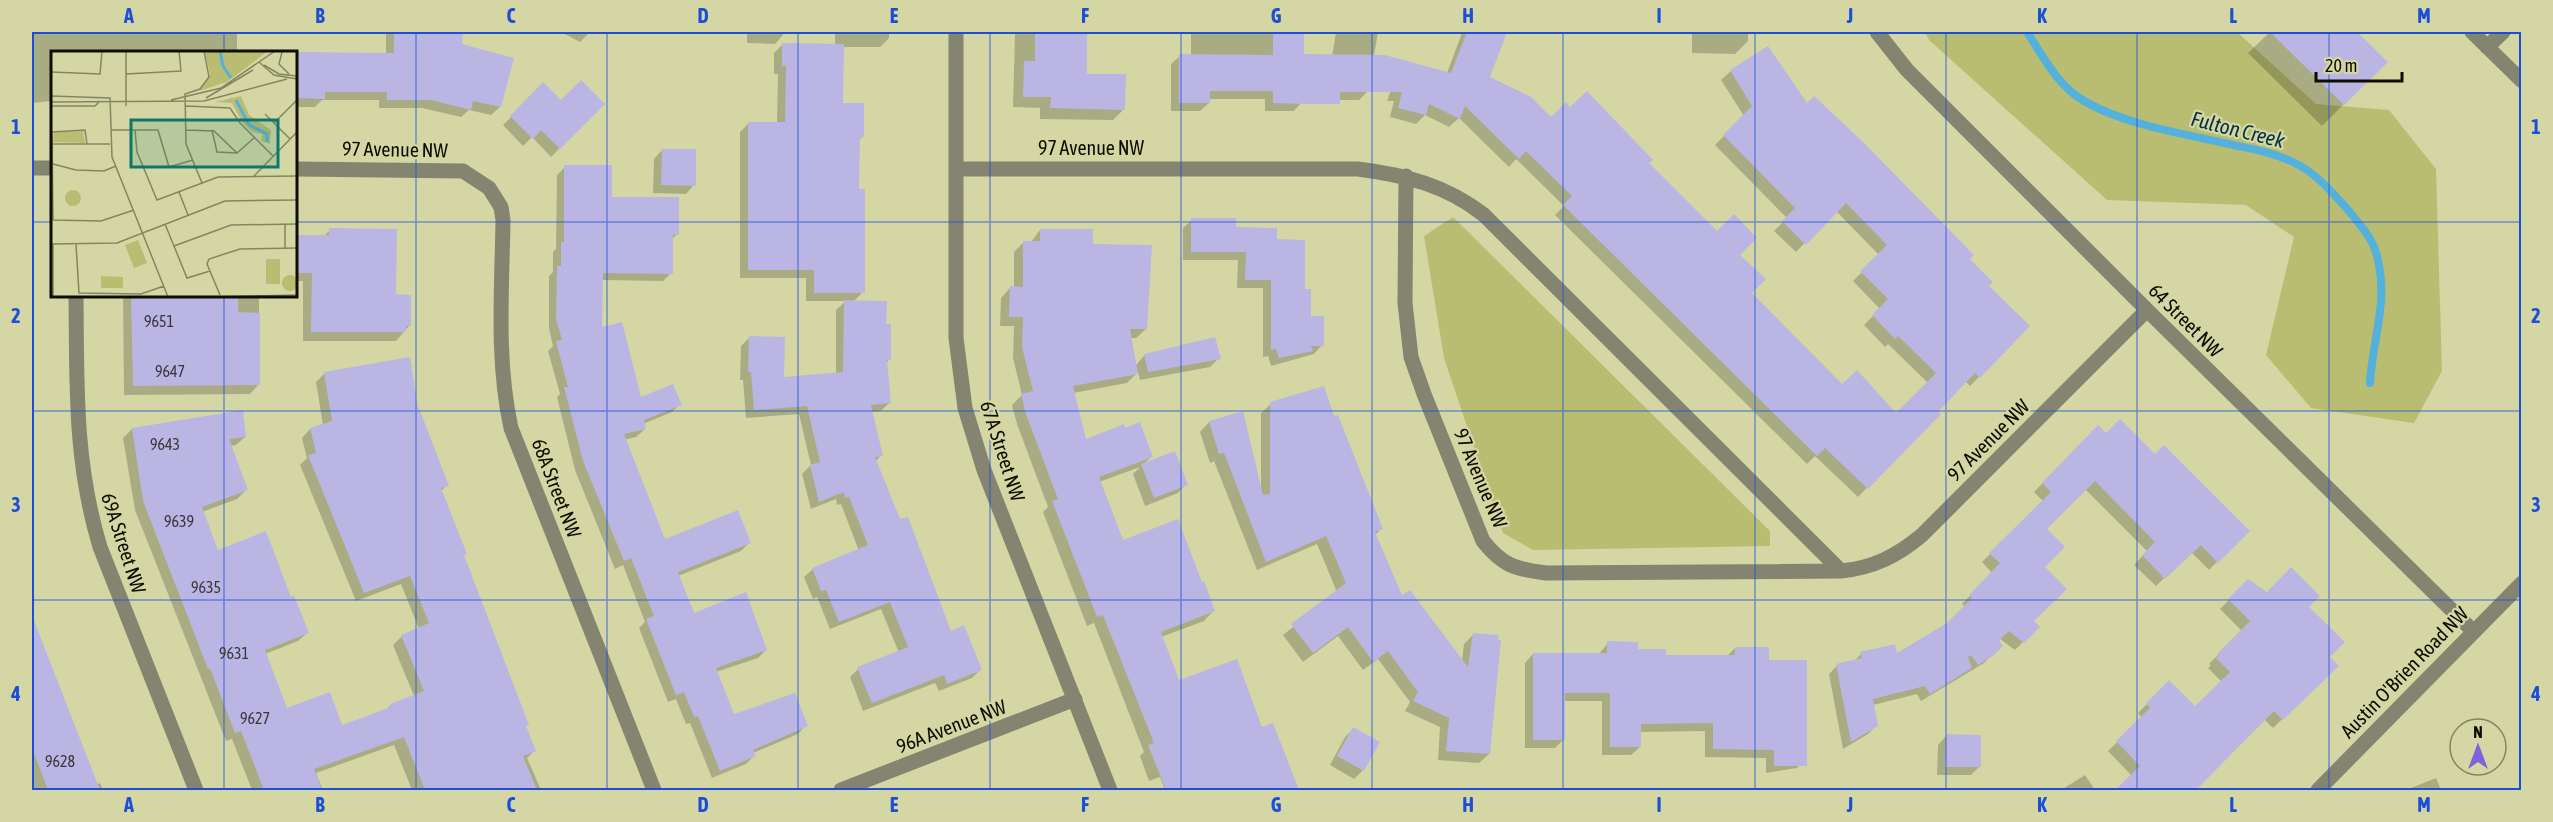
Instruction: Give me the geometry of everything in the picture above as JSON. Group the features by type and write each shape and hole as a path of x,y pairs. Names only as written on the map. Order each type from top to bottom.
{"street":[{"name":"67A Street NW","path":"956,32 956,338 965,408 984,470 1110,790"},
{"name":"64 Street NW","path":"1877,32 1907,70 2473,632"},
{"path":"2472,32 2522,81"},
{"path":"2487,47 2503,32"},
{"path":"32,168 51,168"},
{"name":"97 Avenue NW","path":"297,169 450,169 463,171 489,188"},
{"name":"97 Avenue NW","path":"956,169 1358,169 1406,176 1447,190 1484,215 1841,571"},
{"name":"97 Avenue NW","path":"1406,176 1405,303 1411,357 1483,541 1496,557 1510,567 1546,573 1841,571 1875,565 1906,548 1922,535 2147,310"},
{"name":"68A Street NW","path":"489,188 501,207 503,220 502,358 505,402 511,428 654,790"},
{"name":"69A Street NW","path":"76,297 77,420 83,480 90,514 100,547 196,790"},
{"name":"Austin O'Brien Road NW","path":"2318,790 2522,583"},
{"name":"96A Avenue NW","path":"841,790 1075,699"}],"green space":[{"path":"1925,32 2237,32 2316,104 2389,110 2436,169 2442,371 2414,423 2311,408 2266,355 2294,237 2246,205 2107,200 1929,40"},
{"path":"1453,217 1770,531 1770,546 1533,550 1503,533 1444,358 1424,236"}],"building":[{"path":"394,32 463,32 462,44 514,58 501,107 473,101 471,110 431,100 387,100 387,92 325,92 325,99 297,98 297,52 394,53"},
{"path":"1035,32 1087,32 1087,74 1126,74 1125,110 1050,108 1051,97 1023,97 1024,61 1035,61"},
{"path":"1273,32 1304,32 1304,54 1385,55 1451,73 1467,32 1507,32 1490,77 1531,97 1551,117 1566,102 1570,107 1587,91 1653,160 1649,163 1717,231 1734,214 1757,238 1740,255 1766,279 1752,293 1842,384 1857,370 1896,413 1936,373 1898,336 1895,339 1872,315 1888,299 1860,271 1887,245 1846,203 1806,245 1782,221 1795,208 1723,135 1752,106 1730,70 1768,46 1807,103 1814,96 1863,142 1974,255 1970,259 1993,282 1989,286 2030,326 1980,378 1975,373 1938,412 1941,414 1868,489 1825,448 1817,456 1563,205 1572,196 1526,151 1519,159 1465,106 1460,119 1429,104 1426,115 1398,108 1402,92 1340,92 1340,104 1308,104 1273,103 1273,91 1210,91 1210,103 1179,103 1179,54 1273,55"},
{"path":"2270,32 2357,32 2388,62 2344,105"},
{"path":"782,43 844,44 843,103 864,103 864,137 860,137 859,189 865,189 865,293 814,293 814,270 748,270 748,122 785,122 786,66 782,66"},
{"path":"581,80 605,104 560,149 541,130 533,139 510,116 543,82 561,100"},
{"path":"662,149 696,149 696,186 661,185"},
{"path":"564,165 612,165 612,197 679,197 679,235 673,234 673,274 603,273 602,327 622,322 641,397 673,384 682,405 644,420 646,429 624,434 665,539 738,510 751,543 678,572 694,613 746,592 767,650 716,668 734,714 795,693 808,726 753,750 756,756 720,771 698,716 694,717 684,692 676,695 646,619 654,616 631,558 624,561 583,461 564,387 568,387 556,341 562,340 556,319 557,266 561,266 561,242 564,242"},
{"path":"1191,218 1236,218 1236,227 1277,228 1277,239 1305,240 1305,289 1311,289 1311,316 1324,316 1324,346 1311,346 1313,351 1279,358 1276,349 1271,350 1271,280 1245,280 1246,252 1191,252"},
{"path":"329,228 397,229 396,294 411,295 411,326 406,326 406,332 311,332 312,273 297,273 297,235 329,235"},
{"path":"1040,229 1093,229 1093,244 1152,245 1147,329 1130,329 1138,374 1073,386 1086,439 1124,424 1125,428 1140,422 1153,457 1099,477 1123,540 1178,519 1202,582 1204,581 1215,611 1161,632 1179,680 1237,659 1262,727 1273,723 1299,790 1166,790 1148,745 1154,743 1103,615 1097,617 1052,501 1058,499 1026,414 1021,394 1033,391 1022,347 1023,317 1009,317 1010,286 1023,287 1023,241 1040,241"},
{"path":"131,297 238,297 238,312 260,313 260,385 133,386"},
{"path":"844,300 887,301 886,324 891,324 891,360 887,360 891,403 871,405 883,456 875,457 900,519 908,517 951,631 964,625 982,670 947,684 944,675 872,703 857,667 908,647 890,602 839,622 826,590 821,591 812,568 868,545 849,497 845,498 844,492 819,502 810,465 820,462 807,406 754,410 751,372 748,372 749,336 785,337 784,377 843,372"},
{"path":"1215,337 1221,359 1148,372 1144,354"},
{"path":"410,357 417,403 449,486 441,488 529,725 526,726 536,751 523,756 537,790 425,790 404,737 314,769 322,790 264,790 241,731 235,733 210,668 208,669 143,501 132,428 243,410 246,437 229,439 248,490 202,507 218,550 266,531 291,597 294,595 309,633 265,650 287,708 330,692 342,725 391,707 390,704 424,691 401,635 429,623 410,576 364,593 308,455 316,453 310,428 332,421 324,372"},
{"path":"1324,386 1334,416 1338,415 1383,529 1375,532 1402,595 1410,590 1468,667 1473,633 1499,635 1498,640 1501,640 1490,754 1446,751 1449,718 1413,701 1418,692 1388,651 1373,662 1348,627 1313,653 1291,624 1346,583 1326,536 1266,562 1224,453 1219,454 1209,421 1243,411 1263,495 1270,494 1270,402"},
{"path":"2120,419 2155,454 2164,445 2250,531 2218,563 2201,545 2165,579 2142,555 2155,542 2095,481 2047,529 2065,547 2045,567 2067,589 2034,621 2040,627 2024,643 2009,631 1999,640 2003,646 1994,655 1978,665 1971,655 1968,657 1972,668 1930,694 1925,686 1873,699 1878,726 1851,742 1836,664 1862,658 1860,652 1895,644 1897,653 1947,623 1972,598 1969,595 2000,563 1989,553 2051,492 2042,483 2098,425 2106,433"},
{"path":"1175,451 1188,485 1154,498 1141,464"},
{"path":"2291,567 2320,596 2309,607 2345,642 2330,657 2339,666 2283,720 2274,711 2196,790 2115,790 2140,766 2116,741 2150,708 2146,703 2169,680 2195,706 2230,672 2216,658 2219,655 2217,654 2250,621 2228,599 2248,579 2267,592"},
{"path":"32,618 100,790 48,790 32,748"},
{"path":"1607,641 1638,642 1638,649 1666,649 1666,655 1735,655 1735,647 1769,647 1769,660 1807,660 1807,766 1774,766 1774,750 1713,749 1713,723 1641,724 1641,747 1610,747 1610,693 1565,693 1565,740 1533,740 1533,653 1607,653"},
{"path":"1353,727 1380,742 1364,771 1337,756"},
{"path":"1946,734 1981,735 1981,767 1945,767"}],"waterway":[{"name":"Fulton Creek","path":"2027,32 2051,68 2072,93 2098,108 2157,128 2281,157 2303,167 2330,191 2368,236 2375,249 2379,265 2380,310 2370,383"}]}
